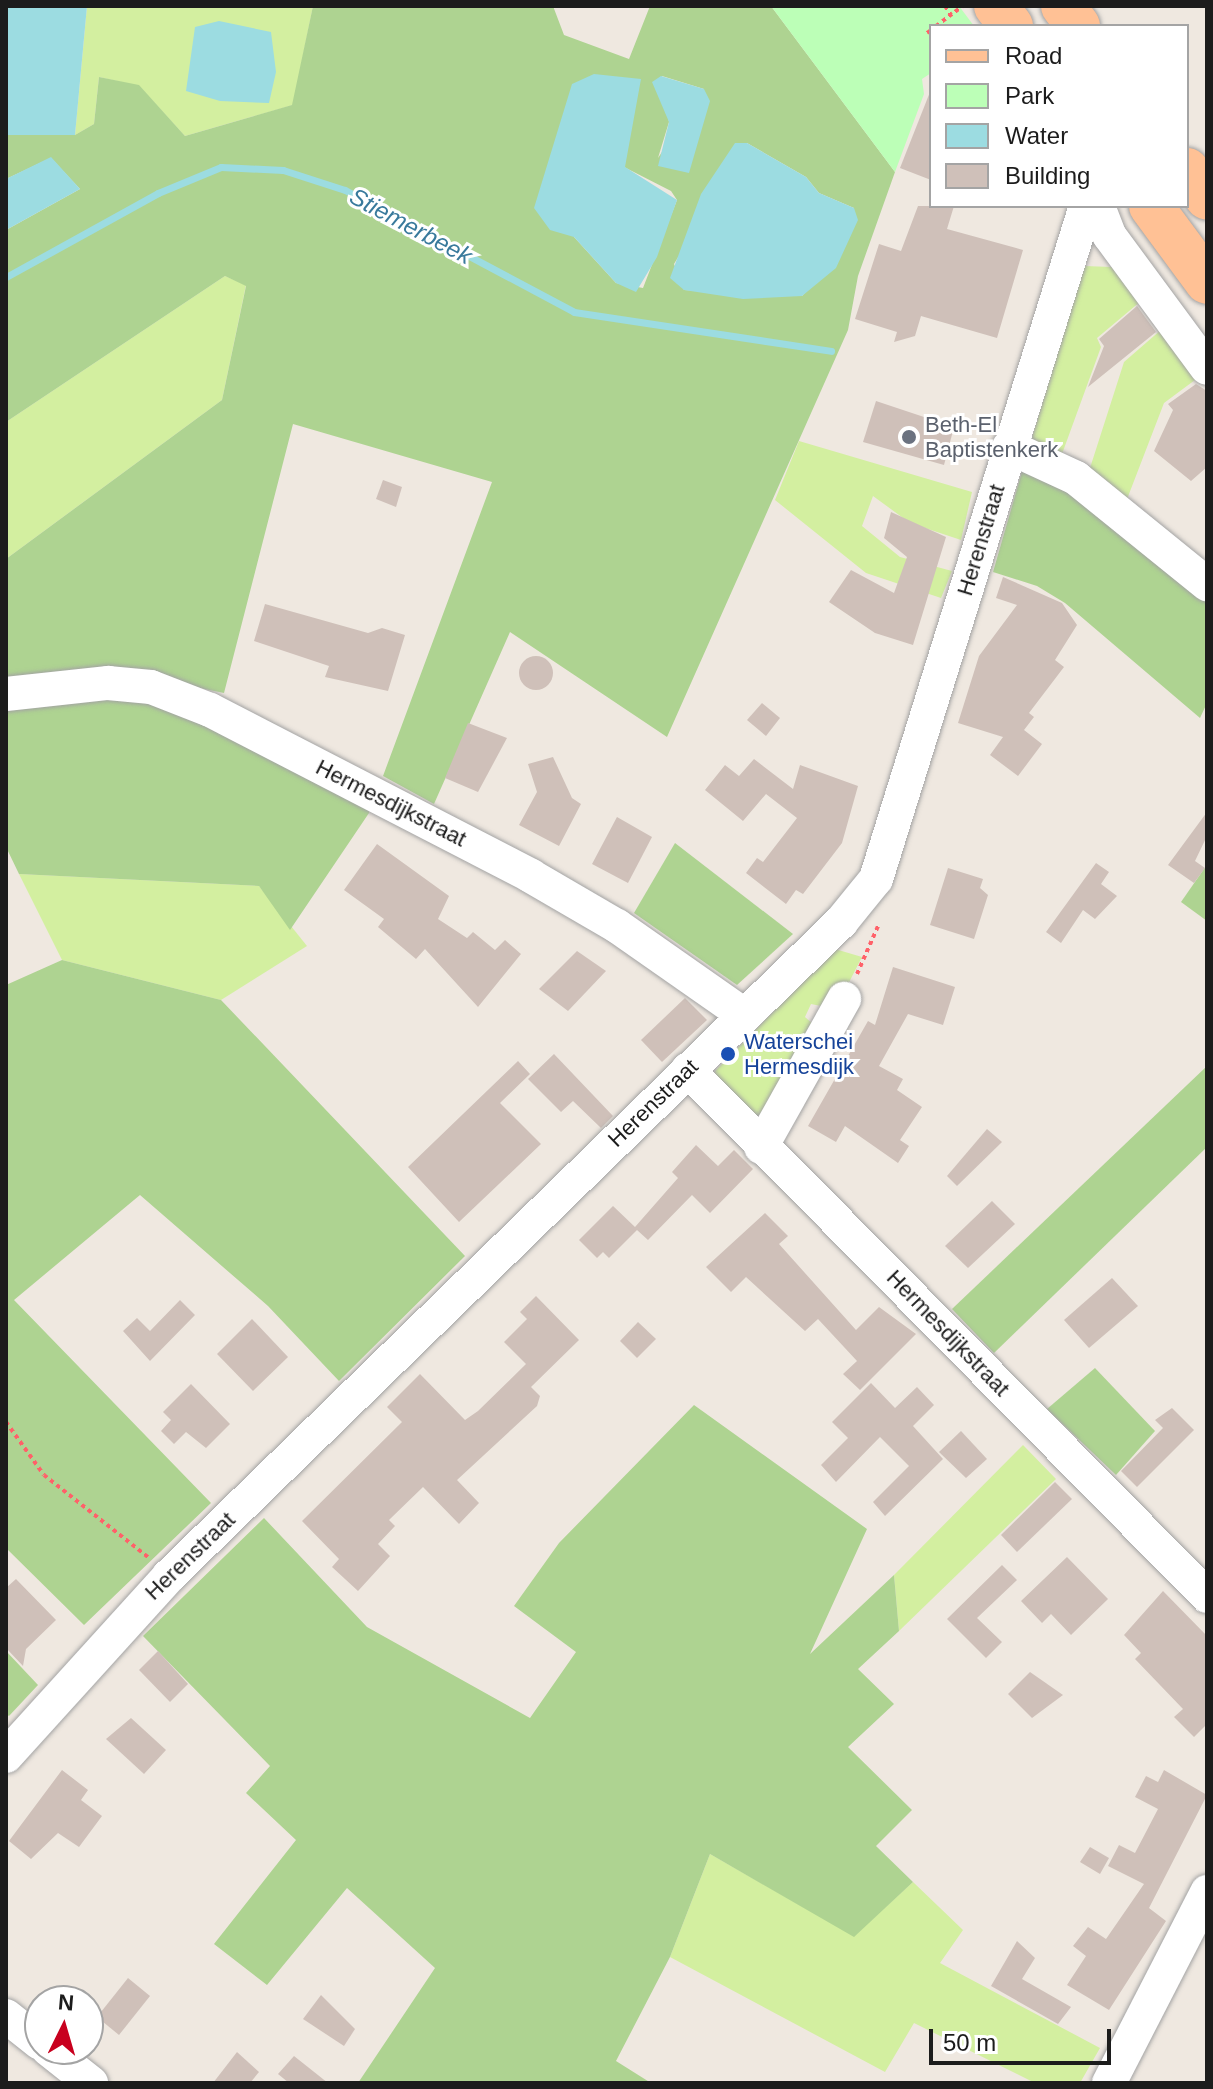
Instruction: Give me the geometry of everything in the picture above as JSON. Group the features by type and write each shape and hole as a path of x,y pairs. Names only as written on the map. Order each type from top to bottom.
{"main road":[{"path":"996,6 1010,24"},
{"path":"1063,6 1076,24"},
{"path":"1189,173 1207,198"},
{"path":"1152,208 1207,282"}],"street":[{"name":"Herenstraat","path":"6,1756 158,1587 841,922 884,862 1009,447 1085,208"},
{"path":"1103,221 1135,227 1142,208"},
{"path":"1069,257 1103,221"},
{"path":"1103,221 1207,368"},
{"path":"1009,447 1076,478 1207,584"},
{"name":"Hermesdijkstraat","path":"6,694 108,683 151,687 210,710 531,876 617,926 744,1015"},
{"path":"761,1147 836,1003"},
{"name":"Hermesdijkstraat","path":"688,1070 1207,1596"},
{"path":"1109,2083 1207,1892"},
{"path":"6,2016 24,2030"},
{"path":"68,2065 91,2083"}],"path":[{"path":"945,6 951,15"},
{"path":"939,24 963,6"},
{"path":"836,1003 880,919"},
{"path":"6,1422 44,1475 157,1565"}],"green space":[{"path":"87,6 313,6 293,105 185,136 139,86 99,77 94,124 75,135"},
{"path":"313,6 553,6 564,35 629,59 650,6 771,6 895,172 858,276 848,330 667,737 510,632 434,804 383,776 492,482 293,424 224,693 140,676 6,687 6,559 222,400 246,286 225,276 6,422 6,230 80,189 51,158 6,179 6,135 75,135 94,124 99,77 139,85 185,136 292,105","holes":["662,76 704,89 658,158 669,122","640,79 624,167 671,191 677,200 643,288 616,283 574,237","747,143 806,177 819,193 854,208 826,271 802,296 684,290 674,264"]},
{"path":"771,6 959,6 972,24 929,24 929,74 922,79 924,94 895,172"},
{"path":"1084,266 1112,267 1141,301 1097,338 1101,347 1062,454 1031,441"},
{"path":"225,276 246,285 222,400 6,559 6,422"},
{"path":"1162,329 1199,377 1164,403 1124,507 1090,468 1124,362"},
{"path":"799,441 972,492 961,540 910,523 873,496 862,526 900,557 952,571 941,598 866,573 775,500"},
{"path":"1025,461 1207,595 1207,703 1200,718 1065,603 1037,586 993,572"},
{"path":"131,691 368,801 369,813 290,930 259,886 19,874 6,847 6,703"},
{"path":"675,843 793,934 737,985 634,913"},
{"path":"1207,866 1207,921 1181,902"},
{"path":"19,874 259,886 307,946 221,1000 62,960"},
{"path":"835,949 862,957 844,992 826,1007 811,1004 805,1017 813,1024 765,1114 754,1116 716,1080 715,1071"},
{"path":"62,960 221,1000 465,1256 339,1381 268,1306 140,1195 14,1300 211,1503 84,1625 6,1548 6,985"},
{"path":"1207,1066 1207,1147 994,1353 952,1309"},
{"path":"1095,1368 1155,1431 1116,1475 1047,1409"},
{"path":"694,1405 867,1529 810,1654 894,1575 899,1631 858,1669 894,1704 848,1747 912,1810 876,1846 913,1882 854,1937 710,1854 670,1957 616,2061 651,2083 358,2083 435,1968 347,1888 267,1985 214,1944 296,1840 246,1793 270,1766 143,1636 264,1518 367,1627 530,1718 576,1652 514,1606 559,1543"},
{"path":"1023,1445 1056,1479 899,1631 894,1575"},
{"path":"6,1651 38,1685 9,1716 6,1714"},
{"path":"710,1854 854,1936 913,1882 963,1930 940,1963 1100,2048 1080,2083 1035,2083 914,2023 885,2072 670,1957"}],"water":[{"path":"6,6 87,6 75,135 6,135"},
{"path":"219,21 271,32 276,72 269,103 220,101 186,91 195,27"},
{"path":"594,74 641,79 625,167 677,200 657,257 636,292 616,283 574,237 550,230 534,208 572,84"},
{"path":"661,76 704,89 710,101 689,173 658,166 669,122 652,82"},
{"path":"735,143 747,143 806,177 819,193 854,208 858,220 836,268 802,296 743,299 684,290 670,278 701,194"},
{"path":"51,157 80,189 6,230 6,179"}],"building":[{"path":"929,95 929,179 900,168"},
{"path":"918,206 953,208 947,229 1023,250 997,338 921,316 915,336 894,342 897,332 855,319 879,244 901,251"},
{"path":"1137,306 1156,332 1088,387 1104,346 1099,339"},
{"path":"1196,384 1207,391 1207,467 1191,481 1154,451 1173,410 1168,404"},
{"name":"Beth-El Baptistenkerk","path":"876,401 954,427 944,465 863,442"},
{"path":"383,480 402,487 396,507 376,499"},
{"path":"891,512 946,537 913,645 875,633 829,602 851,570 894,593 907,557 884,538"},
{"path":"1003,577 1062,603 1077,625 1055,660 1064,667 1029,713 1034,717 1024,730 1042,744 1018,776 990,755 1003,737 958,723 979,656 1017,605 996,598"},
{"path":"265,604 368,633 382,628 405,635 388,691 325,677 329,666 254,641"},
{"path":"536,656 548,661 553,673 548,685 536,690 524,685 519,673 524,661"},
{"path":"762,703 780,718 766,736 747,720"},
{"path":"468,723 507,738 478,792 445,778"},
{"path":"553,757 572,798 581,804 559,846 519,825 537,792 528,764"},
{"path":"754,759 793,789 800,765 858,786 842,843 803,894 796,890 786,904 746,873 757,858 763,862 797,818 766,794 743,821 705,790 725,765 739,776"},
{"path":"1207,812 1207,836 1195,861 1205,868 1194,883 1168,865"},
{"path":"617,817 652,837 628,883 592,864"},
{"path":"377,844 449,896 438,919 467,938 473,932 495,950 505,940 521,954 478,1007 425,949 416,959 378,927 384,919 344,890"},
{"path":"1096,863 1109,872 1101,884 1117,896 1095,919 1083,910 1061,943 1046,932"},
{"path":"948,868 983,879 980,888 988,895 974,939 930,925"},
{"path":"577,951 606,971 568,1011 539,989"},
{"path":"893,967 955,987 943,1025 908,1014 879,1066 903,1079 897,1090 922,1107 900,1140 909,1146 898,1163 845,1126 836,1142 808,1126 868,1021 875,1025"},
{"path":"685,998 707,1020 662,1062 641,1040"},
{"path":"554,1054 613,1116 601,1128 573,1101 561,1112 528,1079"},
{"path":"518,1061 530,1074 500,1103 541,1144 459,1222 408,1167"},
{"path":"987,1129 1002,1142 957,1186 947,1176"},
{"path":"696,1145 718,1166 734,1150 753,1169 710,1213 692,1195 648,1240 637,1230 609,1258 603,1252 597,1258 579,1240 613,1206 635,1227 678,1178 672,1172"},
{"path":"992,1201 1015,1224 968,1268 945,1246"},
{"path":"765,1213 788,1236 779,1244 856,1330 879,1307 916,1334 860,1390 843,1374 857,1361 818,1319 805,1331 746,1277 731,1292 706,1267"},
{"path":"1112,1278 1138,1306 1089,1348 1064,1320"},
{"path":"536,1296 579,1340 531,1387 540,1396 537,1406 457,1480 479,1503 459,1524 423,1487 389,1520 395,1526 378,1544 390,1556 358,1591 332,1567 339,1559 302,1521 402,1422 387,1407 420,1374 465,1420 478,1411 526,1364 504,1342 527,1319 520,1312"},
{"path":"180,1300 195,1315 150,1361 123,1331 137,1318 150,1331"},
{"path":"252,1319 288,1357 253,1391 217,1354"},
{"path":"638,1322 656,1339 637,1358 620,1341"},
{"path":"871,1383 895,1408 917,1387 934,1405 913,1426 943,1459 885,1516 873,1502 909,1466 880,1437 836,1482 821,1465 848,1438 832,1422"},
{"path":"191,1384 230,1424 206,1448 186,1432 174,1444 161,1431 171,1420 163,1412"},
{"path":"1172,1408 1194,1430 1137,1487 1121,1471 1163,1428 1155,1420"},
{"path":"961,1431 987,1459 966,1478 939,1452"},
{"path":"1055,1482 1072,1499 1017,1552 1001,1535"},
{"path":"1067,1557 1108,1599 1071,1635 1051,1614 1042,1623 1021,1601"},
{"path":"1002,1565 1017,1580 977,1618 1002,1642 986,1658 947,1619"},
{"path":"16,1579 56,1620 26,1649 23,1666 6,1648 6,1588"},
{"path":"1163,1591 1207,1636 1207,1724 1194,1737 1174,1717 1183,1709 1135,1659 1141,1653 1124,1635"},
{"path":"158,1651 188,1684 170,1702 139,1670"},
{"path":"1030,1672 1063,1695 1032,1718 1008,1694"},
{"path":"131,1718 166,1750 144,1774 106,1739"},
{"path":"62,1770 88,1790 81,1800 102,1816 79,1847 58,1833 31,1859 9,1841"},
{"path":"1164,1770 1207,1795 1149,1908 1166,1921 1109,2010 1067,1985 1086,1956 1073,1946 1088,1927 1106,1939 1144,1884 1108,1866 1119,1845 1135,1853 1158,1809 1135,1797 1146,1776 1158,1782"},
{"path":"1090,1847 1109,1858 1100,1874 1080,1862"},
{"path":"1017,1941 1035,1958 1022,1979 1071,2007 1058,2024 991,1986"},
{"path":"128,1978 150,1996 119,2035 104,2023 104,2008"},
{"path":"321,1995 355,2029 344,2046 303,2019"},
{"path":"237,2052 259,2072 250,2083 213,2083"},
{"path":"294,2056 328,2083 289,2083 278,2074"}],"waterway":[{"name":"Stiemerbeek","path":"6,277 158,193 221,167 283,170 345,190 574,312 831,351"}],"place":[{"name":"Beth-El Baptistenkerk","path":"909,437"},
{"name":"Waterschei Hermesdijk","path":"728,1054"}]}
